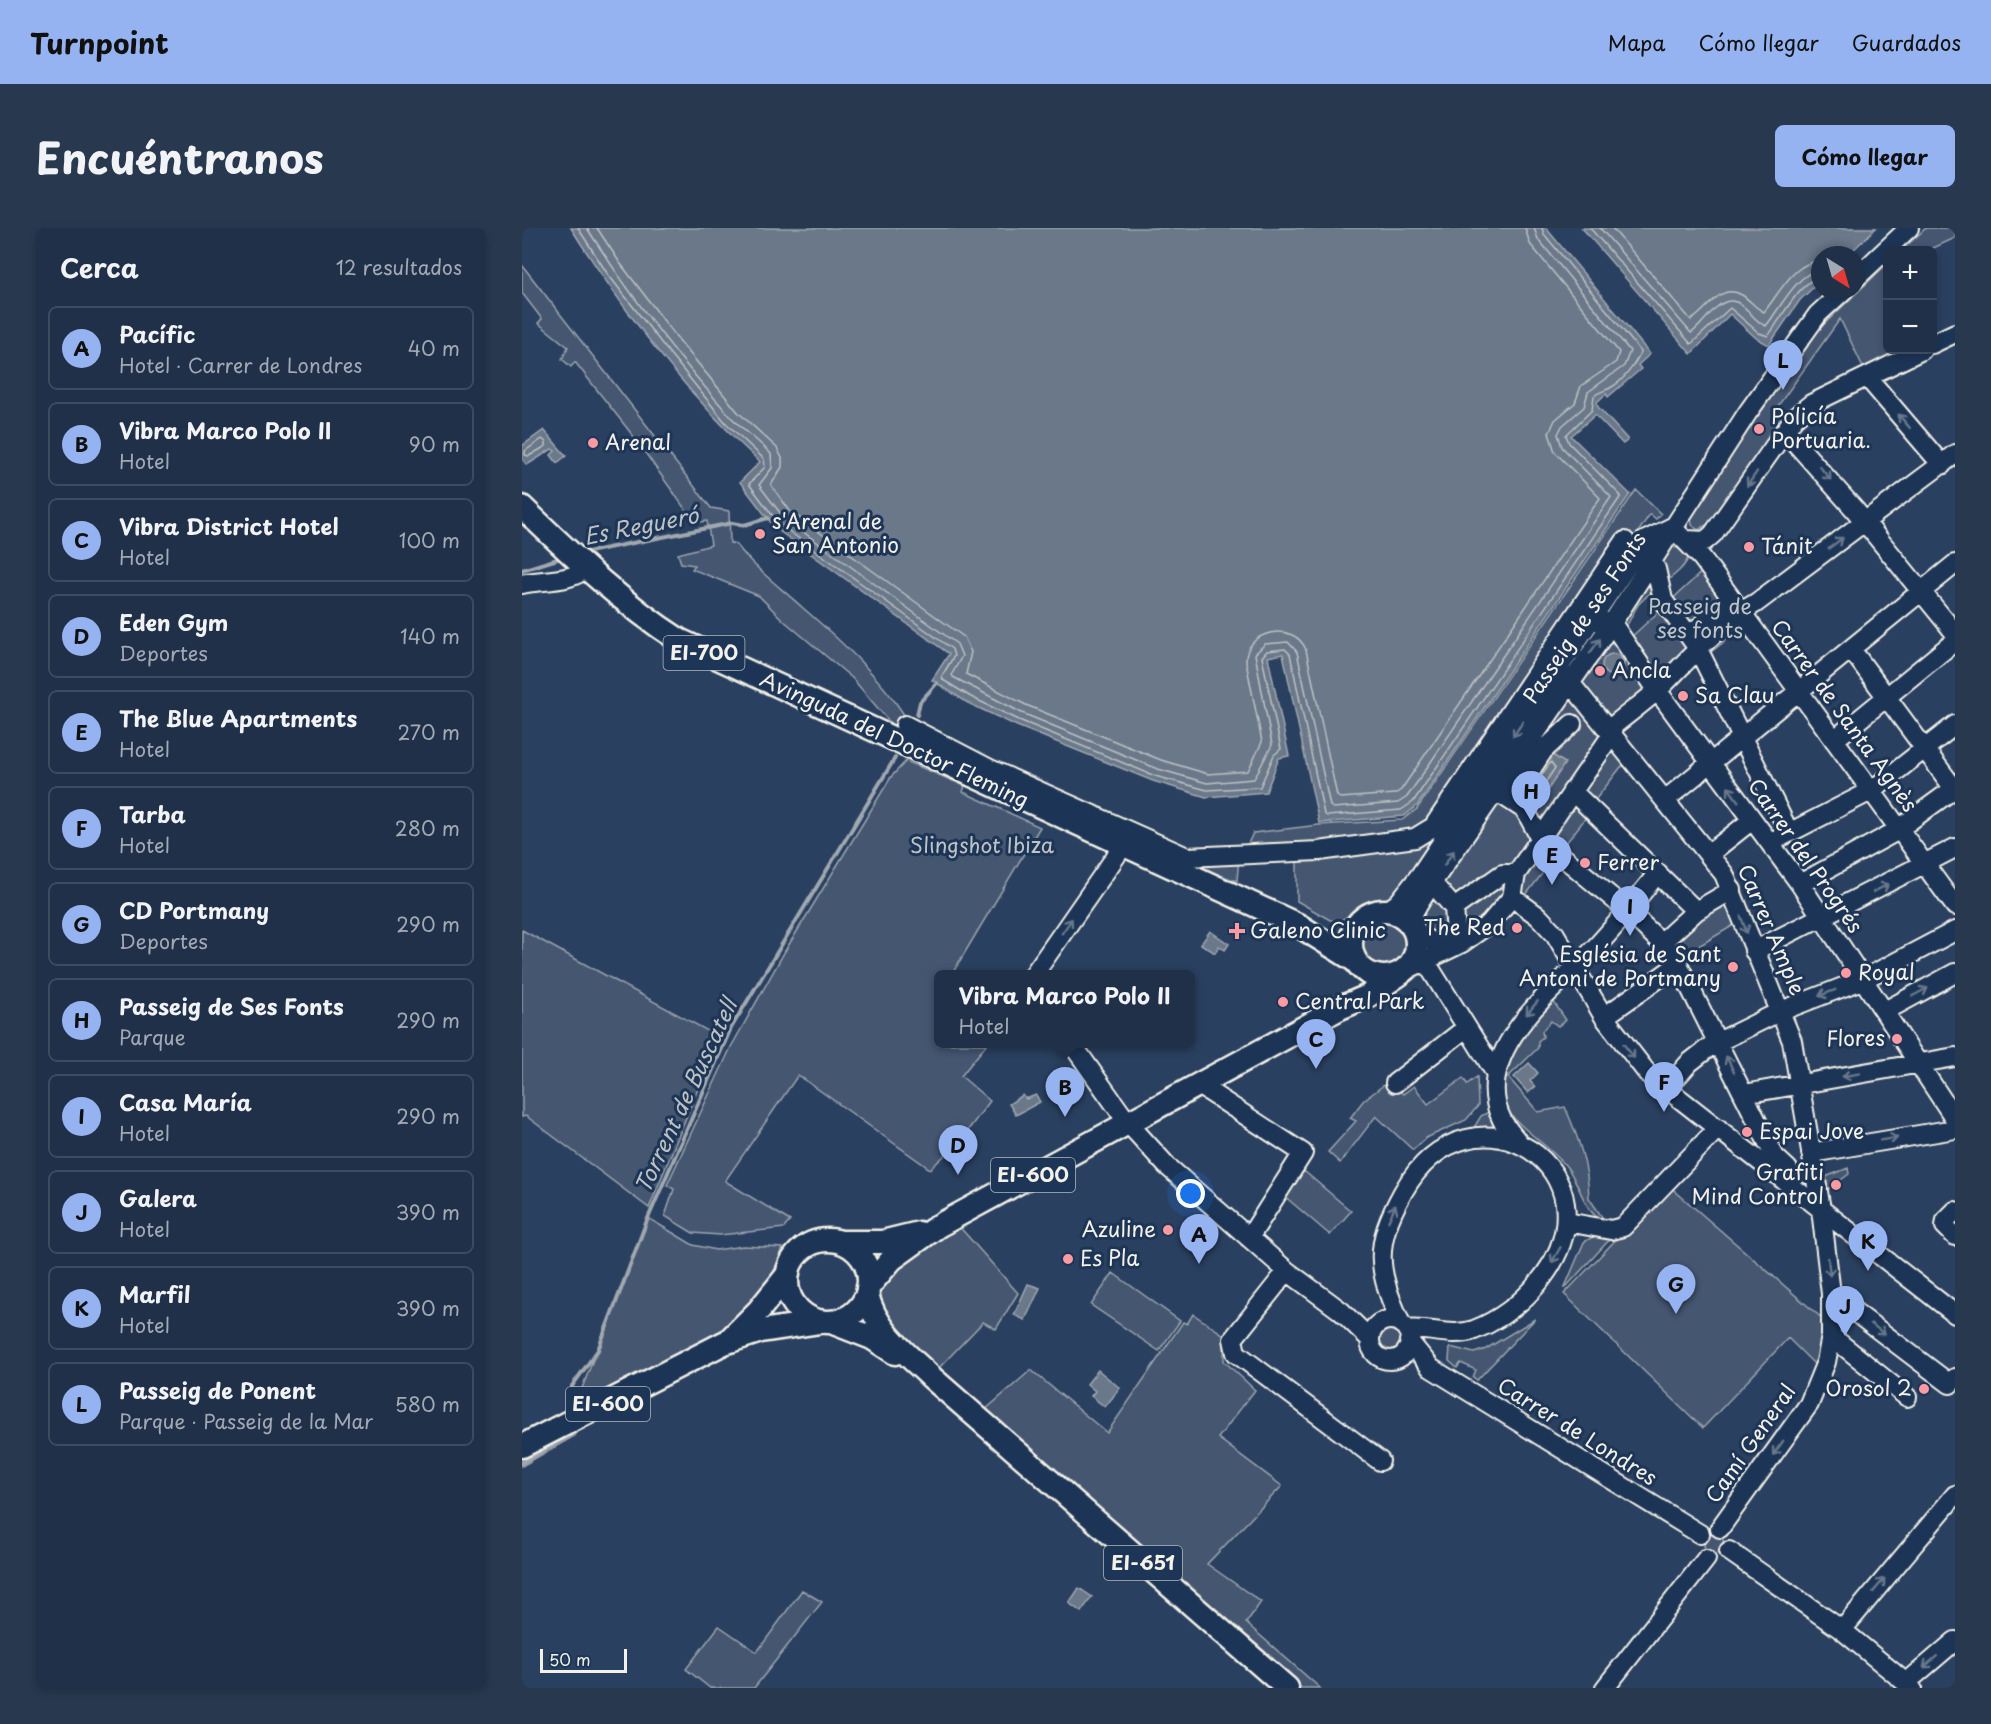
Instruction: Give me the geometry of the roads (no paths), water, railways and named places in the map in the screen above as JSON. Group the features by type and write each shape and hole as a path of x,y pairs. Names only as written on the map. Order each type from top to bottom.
{"main road":[{"name":"Avinguda del Doctor Fleming","path":"522,507 646,619 704,653 1298,925 1356,963"},
{"path":"1387,911 1404,918 1414,930 1416,954 1402,972 1378,977 1356,963 1351,938 1362,919 1374,912 1387,911"},
{"name":"Avinguda del Doctor Fleming","path":"1298,925 1339,929 1362,919"},
{"name":"EI-600","path":"1340,1008 1355,991 1356,963"},
{"name":"EI-600","path":"522,1446 724,1343 761,1331 826,1322 853,1313 892,1259 938,1226 1340,1008 1368,996 1402,972"},
{"name":"EI-600","path":"724,1343 759,1310 788,1274 792,1261 807,1246 827,1240 841,1242 892,1240 938,1226"},
{"path":"841,1242 853,1249 863,1260 868,1272 868,1290"},
{"path":"788,1274 788,1290 794,1305 805,1316 826,1322"},
{"name":"EI-651","path":"868,1290 870,1308 881,1328 931,1377 1287,1688"},
{"name":"EI-651","path":"826,1322 872,1338 931,1377"}],"street":[{"path":"1865,270 1909,228"},
{"path":"1672,527 1748,412 1818,314 1833,300"},
{"path":"1937,342 1955,333"},
{"path":"1704,549 1794,418 1811,404 1914,354"},
{"path":"1402,972 1426,962 1489,924 1512,897 1516,874 1611,736 1613,726 1657,690 1706,622 1711,623 1744,605 1948,460 1867,377"},
{"path":"1785,430 1865,521 1955,633"},
{"name":"Carrer de Santa Agnès","path":"1672,527 1687,540 1704,549 1744,605 1798,692 1955,906"},
{"name":"Passeig de ses Fonts","path":"1414,930 1413,913 1564,675 1593,620 1644,541 1672,527"},
{"name":"Passeig de ses Fonts","path":"1387,911 1398,903 1420,875 1564,675 1612,623 1672,527"},
{"path":"904,725 990,769 1187,857 1319,851 1415,838 1433,826 1625,541"},
{"path":"522,584 568,578 577,559"},
{"path":"1665,800 1955,564"},
{"path":"1653,565 1663,600 1693,641 1789,832"},
{"path":"1593,620 1612,623"},
{"name":"Carrer del Progrés","path":"1612,623 1657,690 1800,884 1955,1119"},
{"path":"1834,740 1955,641"},
{"path":"1800,884 1899,829 1955,789 1851,649"},
{"name":"Carrer Ample","path":"1564,675 1724,874 1792,1041 1812,1158"},
{"path":"1572,724 1543,751 1505,796 1525,810 1540,838 1662,942 1678,964 1719,1041 1775,1157 1821,1209 1955,1314"},
{"path":"1769,843 1871,791 1955,725"},
{"path":"1572,791 1696,911"},
{"path":"1709,854 1752,820"},
{"path":"1037,970 1124,846"},
{"path":"1754,951 1823,918 1955,848"},
{"path":"1404,1338 1386,1321 1374,1331 1371,1346 1379,1357 1386,1360 1404,1338 1418,1329 1445,1333 1472,1331 1508,1313 1530,1293 1547,1272 1562,1246 1567,1222 1567,1208 1558,1180 1534,1153 1518,1142 1502,1120 1496,1101 1496,1074 1506,1048 1523,1019 1627,910 1658,873"},
{"path":"1454,908 1502,874 1516,874"},
{"path":"1434,885 1454,908 1456,933"},
{"path":"1662,942 1696,911 1732,890"},
{"path":"1512,897 1546,923 1604,1017 1648,1074 1718,1128 1798,1182"},
{"path":"1414,930 1439,943 1475,934"},
{"path":"1667,1088 1689,1063 1719,1041 1781,1011 1864,979 1955,931"},
{"path":"1426,962 1496,1074"},
{"path":"1604,1017 1678,964"},
{"path":"1885,1011 1955,973"},
{"path":"1395,1083 1466,1028"},
{"path":"1075,1048 1128,1123 1167,1166 1287,1271 1341,1311 1374,1331"},
{"path":"1744,1094 1955,1057"},
{"path":"1199,1085 1303,1154 1249,1238"},
{"path":"1567,1222 1611,1230 1623,1227 1718,1128"},
{"path":"1798,1182 1800,1161 1955,1129"},
{"path":"1404,1338 1385,1288 1381,1270 1382,1239 1391,1213 1407,1185 1431,1157 1450,1144 1468,1137 1492,1136 1518,1142"},
{"name":"Camí General","path":"1720,1528 1809,1404 1820,1381 1832,1336 1832,1294 1821,1209"},
{"path":"1955,1211 1946,1220 1945,1226 1955,1236"},
{"path":"1287,1271 1233,1339 1236,1353 1380,1461"},
{"path":"1832,1294 1950,1384 1955,1378"},
{"path":"1832,1336 1907,1397"},
{"name":"Carrer de Londres","path":"1404,1338 1431,1368 1700,1534"},
{"path":"1842,1630 1955,1495"},
{"path":"1709,1527 1720,1528 1730,1538 1729,1551 1719,1560 1706,1559 1697,1548 1700,1534 1709,1527"},
{"path":"1729,1551 1842,1630 1909,1685 1955,1641"},
{"path":"1605,1688 1706,1559"}],"water":[{"path":"571,228 1546,228 1650,354 1638,365 1641,369 1608,397 1606,394 1597,402 1598,407 1628,440 1623,444 1595,415 1571,436 1630,494 1417,806 1404,816 1319,823 1283,654 1268,657 1289,756 1279,758 1266,792 1206,797 1153,781 1017,726 968,703 932,680 949,654 775,528 740,482 760,462 682,381 613,291"},
{"path":"1582,228 1876,228 1857,246 1811,246 1811,290 1800,300 1769,345 1756,338 1730,314 1691,354"},
{"path":"544,430 566,456 557,463 551,455 555,451 552,449 527,465 522,459 522,446"},
{"path":"1613,654 1621,657 1624,665 1621,673 1613,676 1605,673 1602,665 1605,657"},
{"path":"1548,752 1565,763 1544,796 1527,785"},
{"path":"1210,931 1229,944 1225,950 1219,946 1215,953 1201,944"},
{"path":"1529,1063 1538,1073 1530,1081 1535,1087 1528,1093 1514,1077"},
{"path":"1023,1095 1026,1099 1036,1095 1040,1102 1016,1115 1009,1104"},
{"path":"1028,1284 1040,1288 1025,1320 1014,1315"},
{"path":"1098,1370 1120,1388 1105,1407 1091,1396 1095,1391 1087,1384"},
{"path":"1079,1588 1092,1597 1081,1612 1069,1603"}],"waterway":[{"name":"Es Regueró","path":"583,553 732,523 744,525 768,518"},
{"name":"Es Regueró","path":"522,570 564,557"},
{"name":"Torrent de Buscatell","path":"917,715 920,702 937,683"},
{"name":"Torrent de Buscatell","path":"573,1398 572,1386 598,1350 646,1223 731,1028 895,758"},
{"name":"Torrent de Buscatell","path":"522,1463 563,1439"}],"place":[{"name":"Passeig de Ponent","path":"1783,390"},
{"name":"Policía Portuaria.","path":"1759,429"},
{"name":"Arenal","path":"593,443"},
{"name":"s'Arenal de San Antonio","path":"760,534"},
{"name":"Tánit","path":"1749,547"},
{"name":"Ancla","path":"1600,671"},
{"name":"Sa Clau","path":"1683,696"},
{"name":"Passeig de Ses Fonts","path":"1531,821"},
{"name":"Ferrer","path":"1585,863"},
{"name":"The Blue Apartments","path":"1552,885"},
{"name":"The Red","path":"1517,928"},
{"name":"Galeno Clinic","path":"1237,931"},
{"name":"Casa María","path":"1630,936"},
{"name":"Església de Sant Antoni de Portmany","path":"1733,967"},
{"name":"Royal","path":"1846,973"},
{"name":"Central Park","path":"1283,1002"},
{"name":"Flores","path":"1897,1039"},
{"name":"Vibra District Hotel","path":"1316,1069"},
{"name":"Tarba","path":"1664,1112"},
{"name":"Vibra Marco Polo II","path":"1065,1117"},
{"name":"Espai Jove","path":"1747,1132"},
{"name":"Eden Gym","path":"958,1175"},
{"name":"Grafiti Mind Control","path":"1836,1185"},
{"name":"Azuline","path":"1168,1230"},
{"name":"Es Pla","path":"1068,1259"},
{"name":"Pacífic","path":"1199,1264"},
{"name":"Marfil","path":"1868,1271"},
{"name":"CD Portmany","path":"1676,1314"},
{"name":"Galera","path":"1845,1336"},
{"name":"Orosol 2","path":"1924,1389"}],"park label":[{"name":"Passeig de ses fonts","path":"1700,619"},
{"name":"Slingshot Ibiza","path":"982,846"}]}
